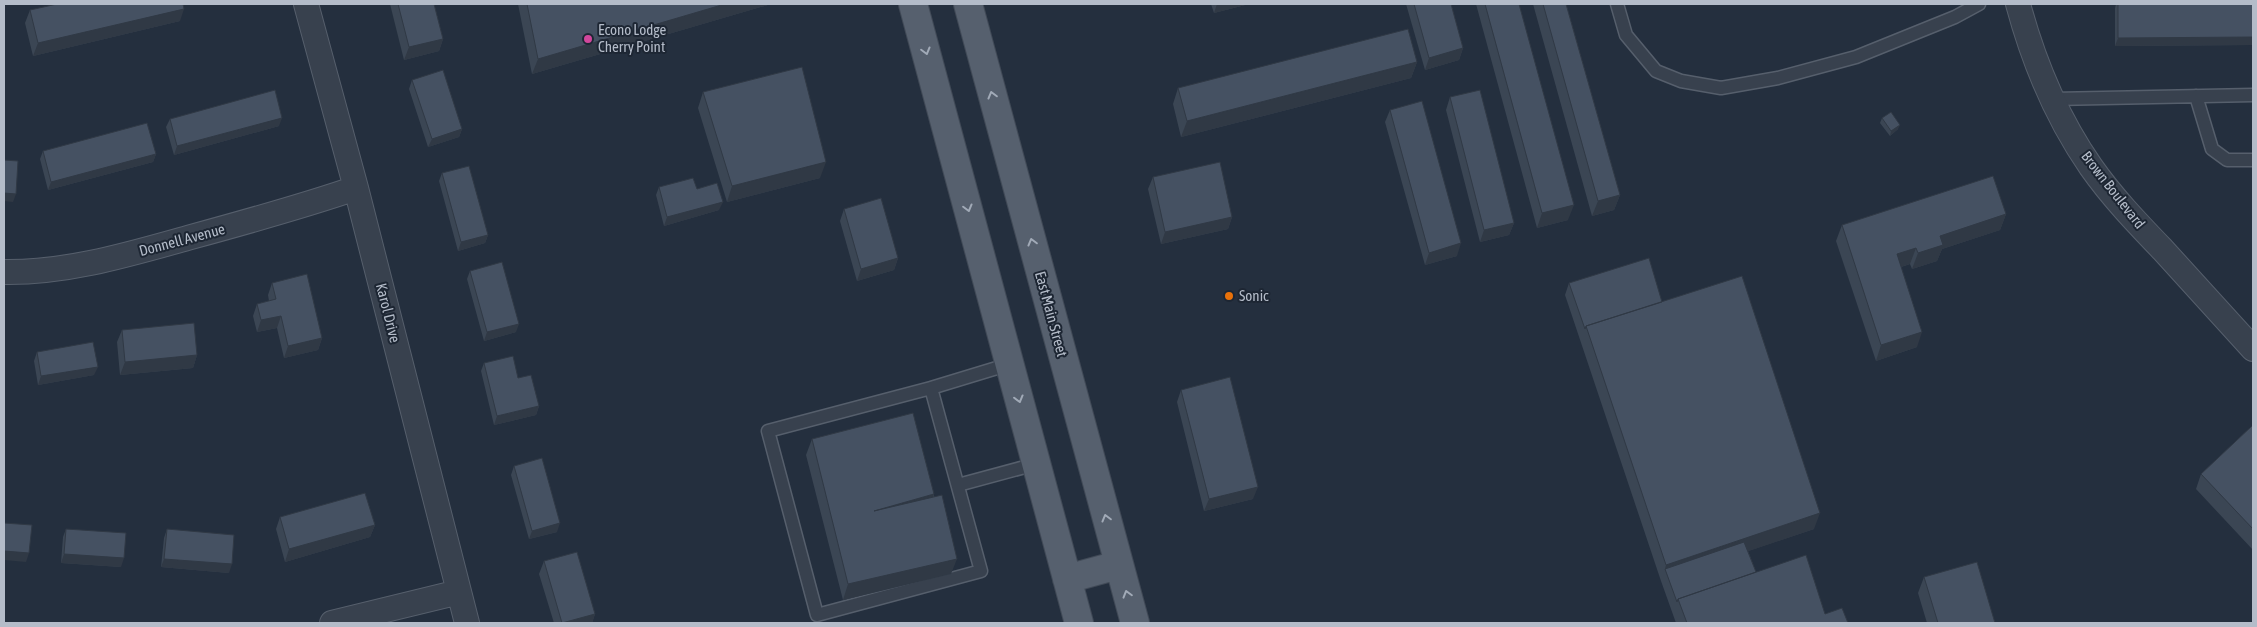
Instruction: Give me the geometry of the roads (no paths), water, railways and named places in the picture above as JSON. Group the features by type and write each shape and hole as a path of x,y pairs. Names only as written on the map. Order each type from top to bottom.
{"main road":[{"path":"913,4 1079,623"},
{"path":"948,4 982,58"},
{"name":"East Main Street","path":"968,4 1135,623"},
{"path":"1067,579 1118,565"}],"street":[{"name":"Karol Drive","path":"306,4 356,188 467,623"},
{"name":"Brown Boulevard","path":"2018,4 2034,54 2053,99 2069,131 2091,167 2128,213 2253,348"},
{"name":"Donnell Avenue","path":"4,272 50,270 118,257 266,216 356,188"},
{"path":"332,623 459,592"}],"lane":[{"path":"1616,4 1626,35 1656,71 1681,81 1721,88 1778,78 1856,57 1956,17 1979,4"},
{"path":"2053,99 2253,95"},
{"path":"2196,96 2212,149 2227,160 2253,160"},
{"path":"931,388 981,571 817,615 768,431 931,388 1010,364"},
{"path":"958,485 1036,464"}],"place":[{"name":"Econo Lodge Cherry Point","path":"588,39"},
{"name":"Sonic","path":"1229,296"}]}
